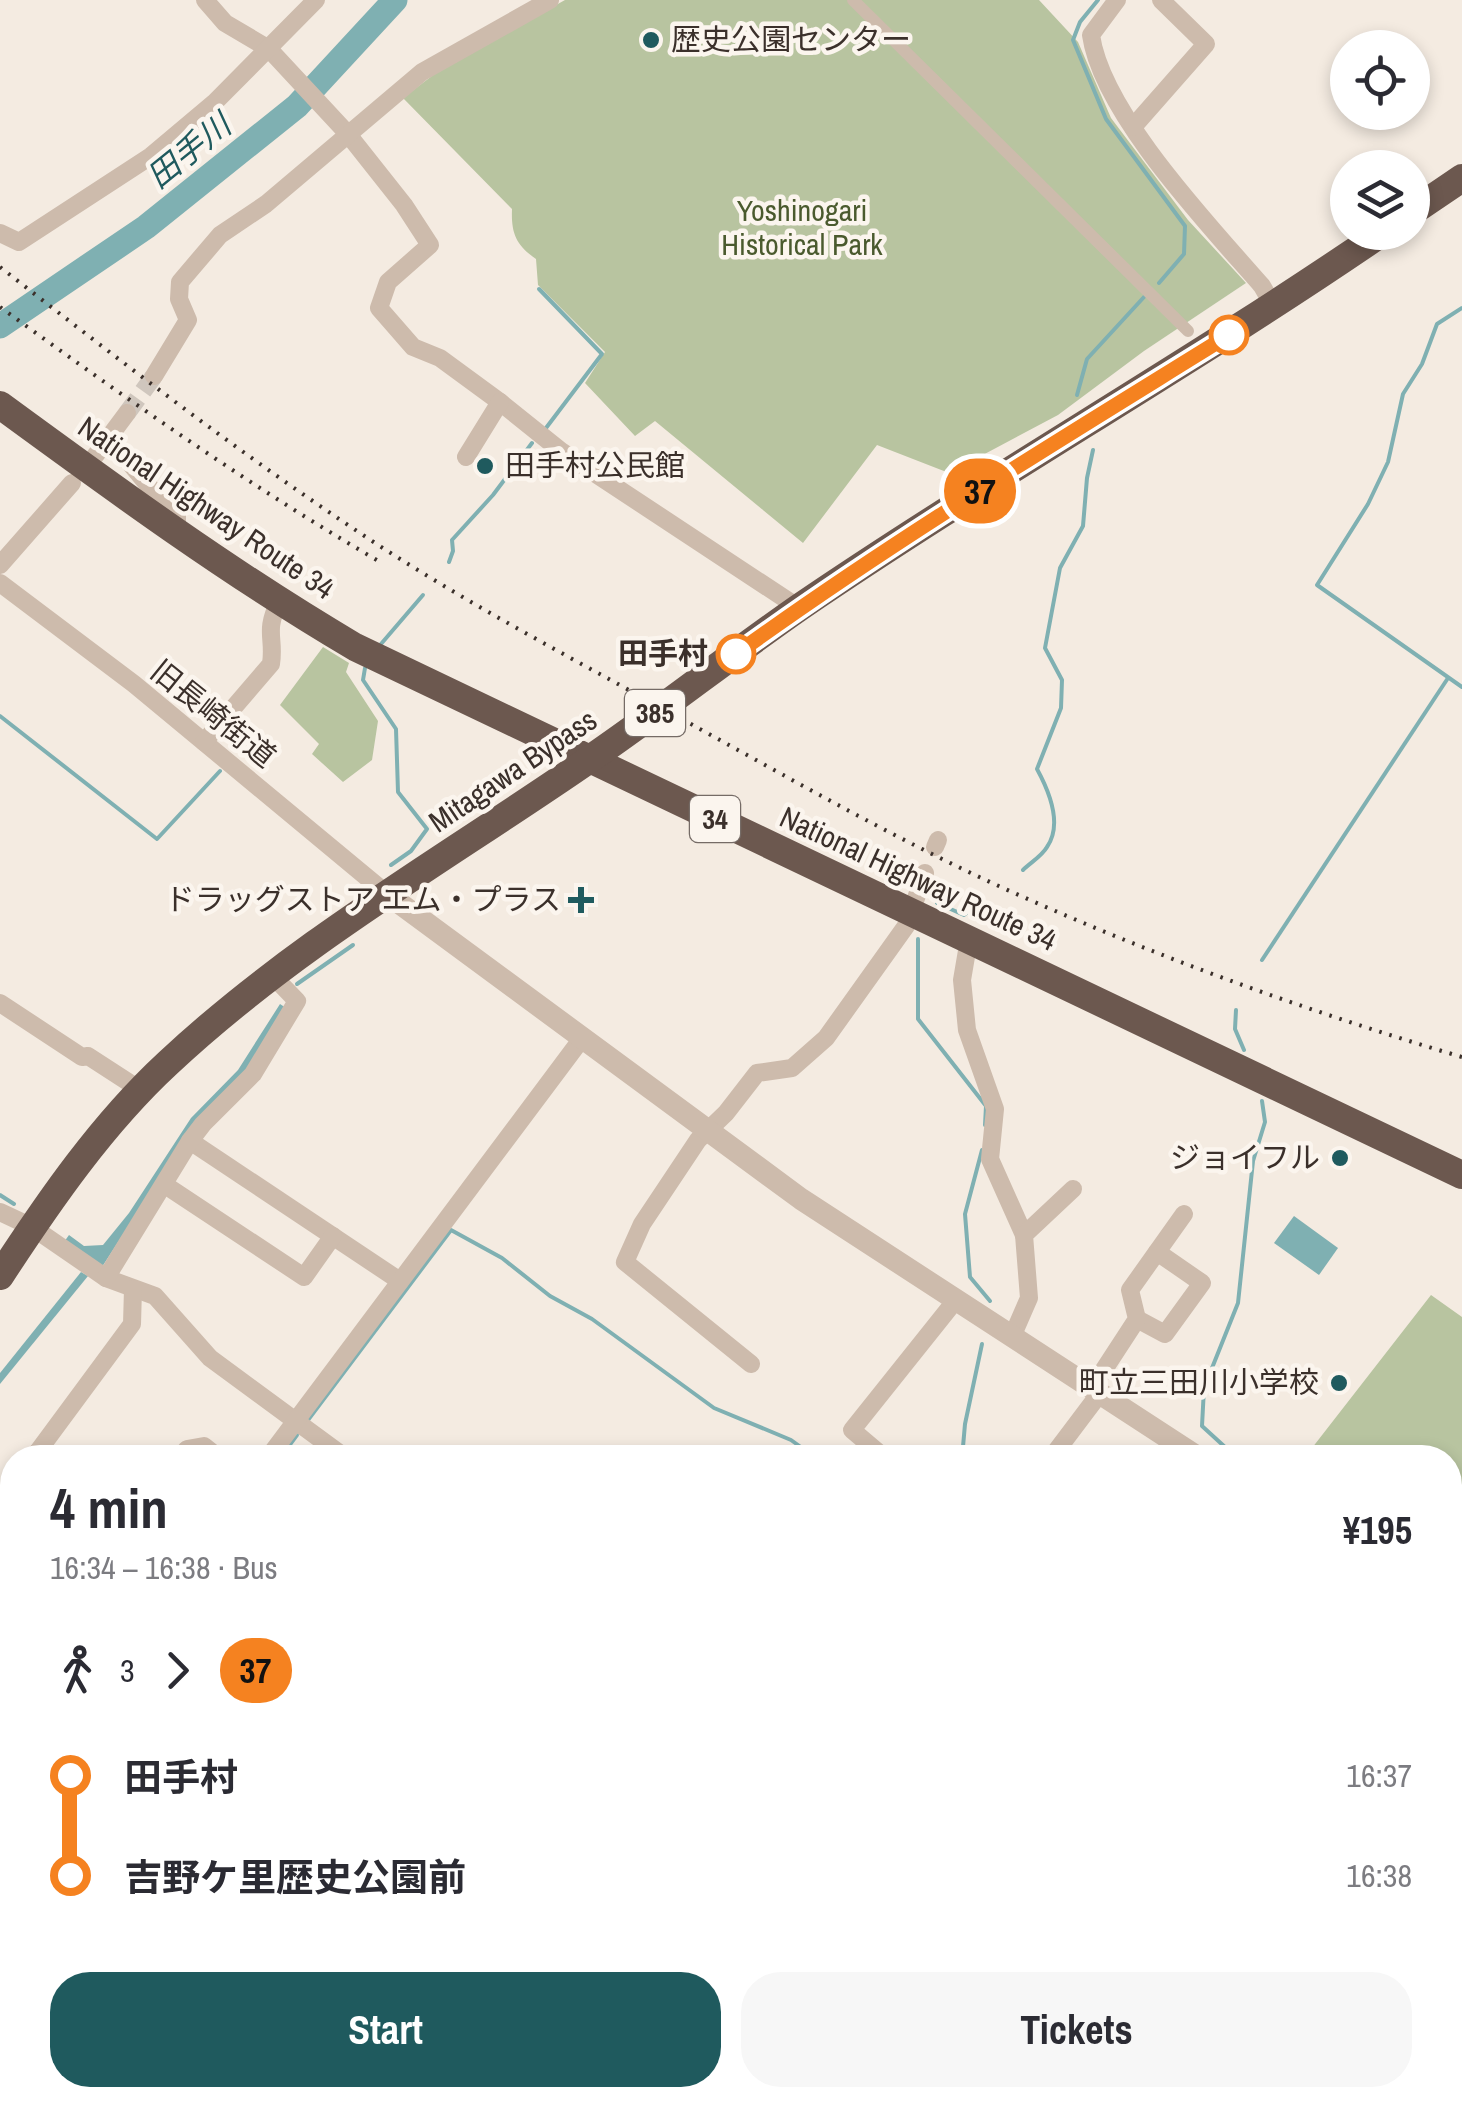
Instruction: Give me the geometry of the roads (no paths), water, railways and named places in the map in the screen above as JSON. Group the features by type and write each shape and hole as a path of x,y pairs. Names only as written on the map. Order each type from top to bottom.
{"highway":[{"path":"1430,200 1462,178"},
{"name":"Mitagawa Bypass","path":"0,1276 94,1144 164,1066 271,974 589,760 799,608 1274,307 1356,250"},
{"name":"National Highway Route 34","path":"0,406 177,534 355,647 1462,1175"}],"street":[{"path":"205,0 226,23 269,49 348,133 430,245 388,282 379,308 412,347 440,358 560,451 799,608"},
{"path":"0,233 19,242 151,156 214,103 316,0"},
{"path":"154,376 188,320 179,299 180,282 220,235 266,204 422,72 550,0"},
{"path":"854,0 1188,330"},
{"path":"1117,0 1091,35 1095,62 1134,127 1262,286 1274,307"},
{"path":"1134,127 1206,44 1161,0"},
{"path":"466,457 500,402"},
{"path":"96,456 128,414"},
{"path":"110,438 177,514 177,534"},
{"path":"0,565 72,482"},
{"name":"旧長崎街道","path":"0,583 204,742 387,894"},
{"path":"204,742 271,664 270,619 279,602"},
{"path":"752,1364 625,1262 642,1224 706,1130 726,1113 757,1073 792,1068 826,1038 906,926 925,873"},
{"path":"387,894 801,1199 1179,1445"},
{"path":"969,939 962,980 966,1030 995,1110 990,1159 1024,1235 1029,1298 1012,1337"},
{"path":"106,1278 190,1141 253,1074 297,1001 271,974"},
{"path":"0,1003 142,1091"},
{"path":"278,1445 583,1037"},
{"path":"190,1141 400,1281"},
{"path":"164,1186 304,1276 332,1236"},
{"path":"1024,1235 1073,1189"},
{"path":"0,1212 32,1227 106,1278 156,1296 210,1358 328,1445"},
{"path":"1060,1445 1137,1319 1130,1290 1184,1214"},
{"path":"1137,1319 1165,1334 1202,1283 1157,1252"},
{"path":"44,1445 132,1324 133,1288"},
{"path":"870,1445 852,1430 955,1301"}],"water":[{"path":"280,1004 286,1008 246,1072 197,1120 102,1267 64,1242 69,1235 84,1246 103,1245 129,1213 191,1118 238,1070"},
{"path":"1294,1216 1338,1248 1319,1275 1274,1243"},
{"path":"81,1272 88,1276 0,1384 0,1373"}],"waterway":[{"name":"田手川","path":"0,326 146,227 297,106 395,0"},
{"path":"1098,0 1080,22 1073,40 1106,119 1185,226 1184,254 1159,283"},
{"path":"539,289 602,354 546,428"},
{"path":"1077,395 1087,359 1144,297"},
{"path":"1462,308 1437,324 1422,364 1403,394 1388,462 1368,504 1317,585 1462,687"},
{"path":"449,562 452,540 532,443"},
{"path":"1023,870 1045,850 1054,828 1050,797 1037,769 1061,708 1062,680 1045,648 1060,568 1083,526 1093,450"},
{"path":"381,644 423,595"},
{"path":"365,668 363,680 396,729 398,792 427,829 411,851 391,865"},
{"path":"1262,960 1448,678"},
{"path":"0,716 157,839 220,771"},
{"path":"937,903 964,915 983,901"},
{"path":"918,939 918,1019 986,1106 985,1125"},
{"path":"297,984 353,945"},
{"path":"1236,1010 1235,1029 1244,1050"},
{"path":"1223,1445 1202,1426 1204,1388 1238,1303 1253,1161 1265,1122 1262,1101"},
{"path":"982,1150 965,1214 970,1277 990,1301"},
{"path":"0,1195 14,1204"},
{"path":"308,1420 451,1230 502,1258 550,1296 592,1319 714,1408 798,1445"},
{"path":"963,1445 982,1344"},
{"path":"290,1445 297,1435"}],"tunnel":[{"path":"127,413 154,376"}],"railway":[{"path":"0,267 217,433 393,555 523,632 844,808 990,882 1106,932 1282,999 1462,1057"},
{"path":"0,307 235,472 382,563"}],"place":[{"name":"歴史公園センター","path":"651,40"},
{"name":"田手村公民館","path":"485,466"},
{"name":"田手村","path":"736,654"},
{"name":"ドラッグストア エム・プラス","path":"581,900"},
{"name":"ジョイフル","path":"1340,1158"},
{"name":"町立三田川小学校","path":"1339,1383"}],"park label":[{"name":"Yoshinogari Historical Park","path":"802,228"}]}
